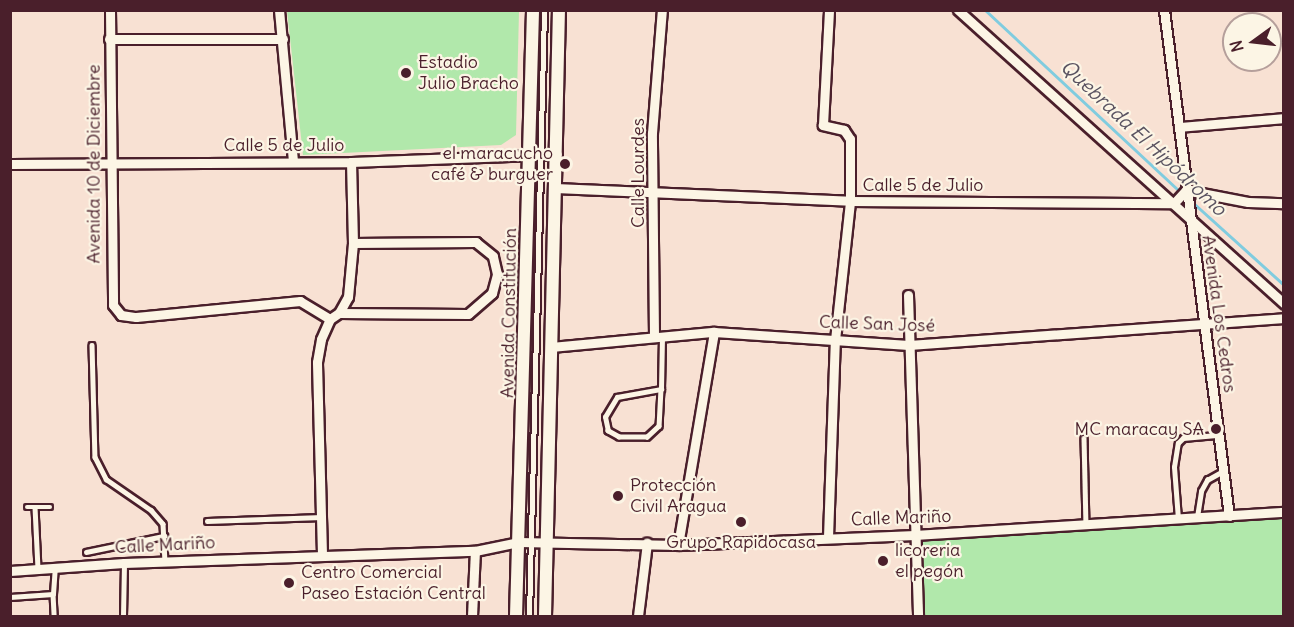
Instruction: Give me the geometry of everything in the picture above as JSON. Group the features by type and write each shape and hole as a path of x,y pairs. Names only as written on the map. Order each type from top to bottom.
{"street":[{"name":"Avenida 10 de Diciembre","path":"110,10 112,164 110,292 113,305 121,315 136,317 300,301 330,319"},
{"path":"279,10 293,161"},
{"name":"Avenida Constitución","path":"516,616 536,154 533,10"},
{"path":"545,616 559,10"},
{"name":"Calle Lourdes","path":"658,335 652,133 662,10"},
{"path":"828,537 835,340 850,201 850,136 844,130 827,129 823,122 829,10"},
{"path":"958,10 1174,203 1188,211 1284,304"},
{"name":"Avenida Los Cedros","path":"1164,10 1188,211 1229,516"},
{"path":"109,39 283,39"},
{"path":"1179,127 1284,118"},
{"name":"Calle 5 de Julio","path":"10,164 351,162 557,154"},
{"path":"321,555 318,362 321,339 330,319 339,313 348,297 353,243 351,162"},
{"name":"Calle 5 de Julio","path":"555,188 850,201 1174,203"},
{"path":"1174,203 1186,190 1248,202 1284,203"},
{"path":"339,313 468,314 492,293 497,274 493,256 476,242 353,243"},
{"path":"908,295 918,616"},
{"name":"Calle San José","path":"551,347 658,335 714,332 909,345 1284,318"},
{"path":"678,545 714,332"},
{"name":"Calle Mariño","path":"10,571 165,561 475,551 519,542 678,545 915,535 1284,512"},
{"path":"638,616 646,543"},
{"path":"472,616 475,551"}],"lane":[{"path":"529,616 532,543 536,154 544,10"},
{"path":"658,335 661,389 659,426 647,437 619,437 608,431 605,417 617,397 661,389"},
{"path":"92,345 97,463 106,479 151,510 163,524 165,561"},
{"path":"1178,519 1174,467 1178,443 1184,438 1219,435"},
{"path":"1084,438 1086,524"},
{"path":"1197,517 1201,491 1207,480 1223,471"},
{"path":"27,507 50,507"},
{"path":"35,507 38,569"},
{"path":"207,521 322,517"},
{"path":"86,552 164,536"},
{"path":"123,616 124,563"},
{"path":"54,616 55,568"},
{"path":"10,597 53,594"}],"green space":[{"name":"Estadio Julio Bracho","path":"287,11 519,11 516,135 501,145 303,155"},
{"path":"1283,512 1283,616 919,616 915,535"}],"waterway":[{"name":"Quebrada El Hipódromo","path":"985,10 1181,193"},
{"name":"Quebrada El Hipódromo","path":"1191,201 1284,285"}],"place":[{"name":"Estadio Julio Bracho","path":"406,73"},
{"name":"el maracucho café & burguer","path":"565,164"},
{"name":"MC maracay SA","path":"1216,429"},
{"name":"Protección Civil Aragua","path":"618,496"},
{"name":"Grupo Rapidocasa","path":"741,522"},
{"name":"licoreria el pegón","path":"883,561"},
{"name":"Centro Comercial Paseo Estación Central","path":"289,583"}]}
